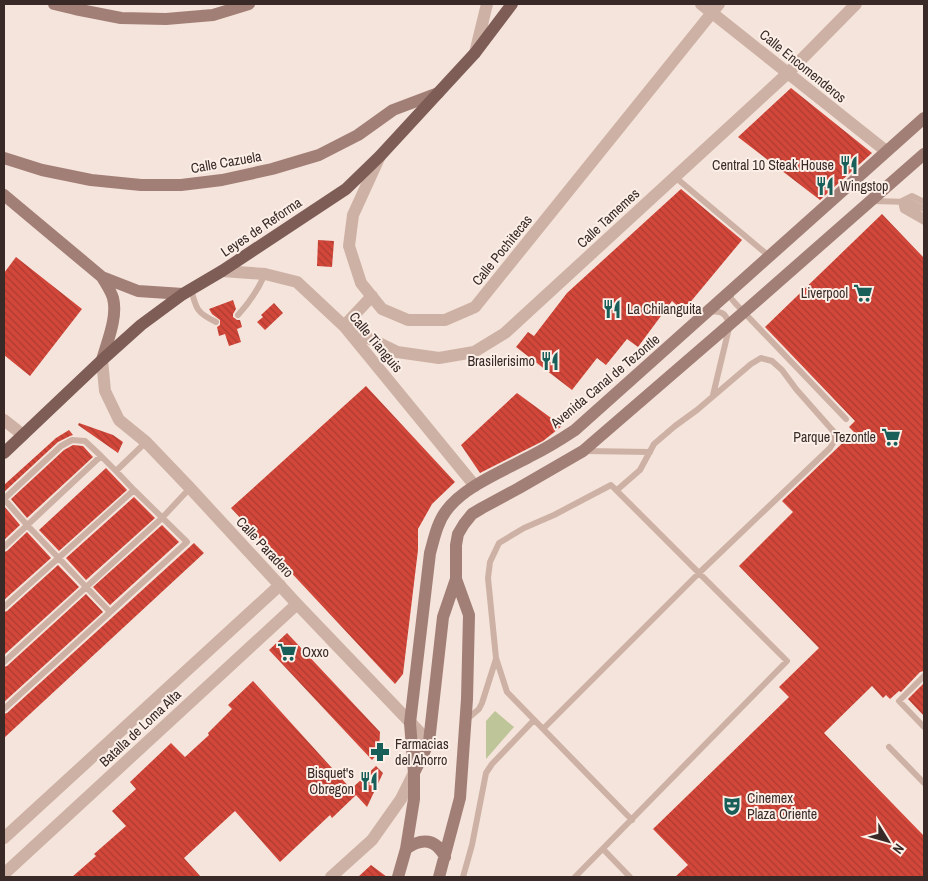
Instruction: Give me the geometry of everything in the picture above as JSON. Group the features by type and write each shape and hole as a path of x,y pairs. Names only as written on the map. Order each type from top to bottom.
{"main road":[{"path":"54,4 77,6 121,18 166,19 213,15 249,4"},
{"name":"Leyes de Reforma","path":"4,452 142,325 187,291 222,271 346,189 380,156 475,53 512,4"},
{"name":"Calle Cazuela","path":"4,158 42,170 91,180 141,185 181,185 222,180 272,169 319,155 358,135 393,110 438,93"},
{"name":"Avenida Canal de Tezontle","path":"398,877 406,849 414,799 410,723 430,553 436,529 446,511 457,498 475,486 546,449 575,430 924,118"},
{"name":"Avenida Canal de Tezontle","path":"414,773 429,742 443,617 456,579 456,545 458,534 472,514 583,451 923,158"},
{"path":"4,195 102,277 138,291 187,291"},
{"path":"102,277 113,297 114,310 102,360"},
{"name":"Avenida Canal de Tezontle","path":"439,877 460,798 465,721 469,614 456,579"},
{"path":"406,849 414,843 423,841 432,843 441,850 445,857"}],"street":[{"path":"475,53 487,4"},
{"name":"Calle Encomenderos","path":"701,4 716,8 788,73 886,151"},
{"name":"Calle Tamemes","path":"344,326 398,352 439,358 474,352 505,333 788,73 856,4"},
{"name":"Calle Pochitecas","path":"380,156 353,215 349,246 361,283 382,309 408,320 444,320 475,307 716,8"},
{"name":"Calle Tianguis","path":"222,271 265,274 297,282 344,326 475,486"},
{"path":"344,326 372,296"},
{"name":"Calle Paradero","path":"102,360 105,391 119,420 146,442 429,742"},
{"path":"4,420 23,435"},
{"name":"Batalla de Loma Alta","path":"4,838 280,585"},
{"name":"Batalla de Loma Alta","path":"4,874 297,604"},
{"path":"331,877 372,840 401,799 414,773"}],"lane":[{"path":"675,177 770,256"},
{"path":"901,202 912,196 924,202"},
{"path":"871,201 910,202 924,209"},
{"path":"901,202 924,217"},
{"path":"901,202 903,210 924,222"},
{"path":"238,315 248,305 265,274"},
{"path":"731,290 731,298 846,419"},
{"path":"187,291 201,315 216,322"},
{"path":"708,311 722,312 726,315 730,324 712,396"},
{"path":"543,729 699,573 830,448 834,440 834,432 782,370 772,361 761,358 751,364 654,444 640,470 617,490"},
{"path":"4,709 187,542 85,441 72,440 61,446 4,499 110,612"},
{"path":"116,471 146,442"},
{"path":"583,451 650,452"},
{"path":"4,547 101,456"},
{"path":"575,877 632,820 787,661 611,485 554,515 524,528 499,543 490,562 488,578 496,658 507,692 632,820"},
{"path":"4,662 162,518 190,488"},
{"path":"4,607 134,490"},
{"path":"465,721 479,709 482,703 496,658"},
{"path":"924,676 899,701 924,727"},
{"path":"463,877 472,845 486,773 492,764 534,720"},
{"path":"889,747 924,783"},
{"path":"603,849 630,877"}],"green space":[{"path":"495,711 514,727 486,759 486,721"}],"building":[{"path":"791,88 872,153 820,200 738,137"},
{"path":"681,189 742,240 683,311 672,301 638,347 627,339 606,365 597,358 572,390 516,347 528,332 534,336 567,293"},
{"path":"882,214 924,258 924,671 920,672 901,692 899,691 890,699 886,695 883,698 872,686 824,733 924,836 924,877 675,877 688,865 653,829 789,697 779,687 819,648 739,566 793,512 782,501 854,432 849,427 855,421 765,327"},
{"path":"318,240 334,241 332,267 317,266"},
{"path":"16,257 82,309 30,376 4,355 4,273"},
{"path":"233,300 236,309 233,317 240,320 242,327 237,329 241,342 229,346 225,334 219,336 217,327 220,325 220,320 209,309"},
{"path":"274,303 283,313 265,330 257,322 263,317 261,315"},
{"path":"366,386 455,482 432,504 418,529 418,550 403,674 395,684 231,508"},
{"path":"517,393 562,426 543,441 480,473 461,445"},
{"path":"79,423 113,435 123,442 118,453 78,425"},
{"path":"69,430 73,435 58,442 4,492 4,485 56,438"},
{"path":"73,445 83,446 93,457 27,518 11,499 64,450"},
{"path":"106,468 127,490 59,551 39,530"},
{"path":"134,497 155,518 86,580 66,558"},
{"path":"4,506 20,525 4,540"},
{"path":"162,525 179,542 110,605 93,587"},
{"path":"27,532 51,558 4,600 4,552"},
{"path":"194,543 204,553 4,738 4,714"},
{"path":"58,565 79,587 4,655 4,612"},
{"path":"86,594 103,612 4,702 4,667"},
{"path":"287,633 380,732 379,752 372,760 269,650"},
{"path":"253,681 351,789 376,766 383,773 367,807 356,795 332,818 330,815 280,862 235,811 184,858 201,877 72,877 96,856 94,854 126,826 112,811 136,789 130,782 171,743 185,757 209,735 208,733 232,709 228,705"},
{"path":"924,683 924,716 908,699"},
{"path":"371,865 387,877 358,877"}],"place":[{"name":"Central 10 Steak House","path":"849,165"},
{"name":"Wingstop","path":"825,186"},
{"name":"Liverpool","path":"863,293"},
{"name":"La Chilanguita","path":"612,309"},
{"name":"Brasilerisimo","path":"550,361"},
{"name":"Parque Tezontle","path":"891,437"},
{"name":"Oxxo","path":"287,652"},
{"name":"Farmacias del Ahorro","path":"380,752"},
{"name":"Bisquet's Obregon","path":"369,781"},
{"name":"Cinemex Plaza Oriente","path":"732,806"}]}
